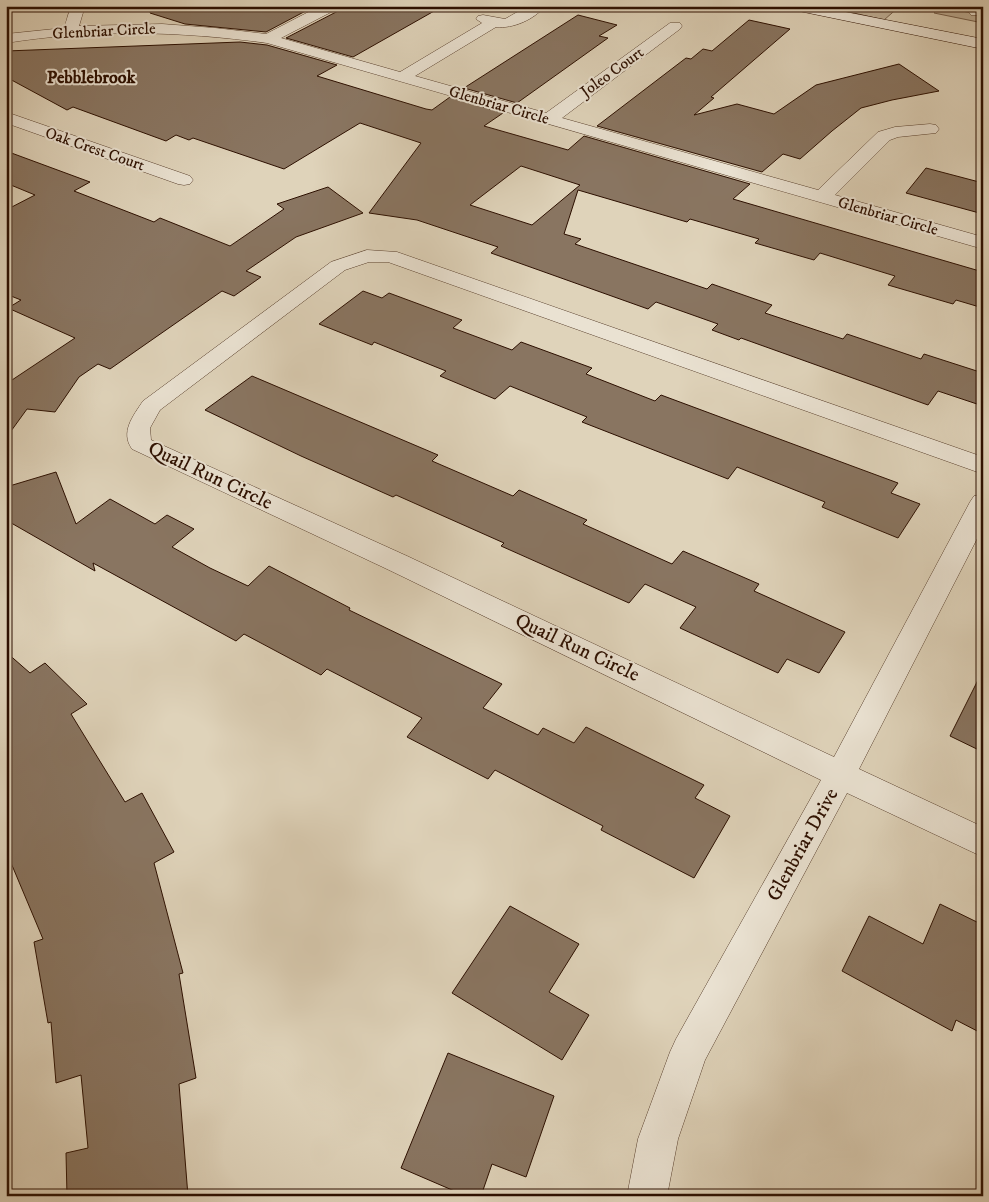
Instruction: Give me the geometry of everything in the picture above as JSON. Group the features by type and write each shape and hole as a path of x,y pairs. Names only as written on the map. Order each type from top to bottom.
{"street":[{"path":"70,32 78,6"},
{"path":"268,39 332,6"},
{"path":"402,77 495,19 538,6"},
{"path":"794,6 983,44"},
{"path":"877,24 905,33 983,50"},
{"name":"Joleo Court","path":"549,119 675,26"},
{"name":"Glenbriar Circle","path":"6,39 114,28 179,28 224,32 268,39 983,243"},
{"name":"Oak Crest Court","path":"6,117 184,180"},
{"path":"822,198 884,136 895,132 930,129"},
{"name":"Quail Run Circle","path":"983,466 390,256 367,256 338,266 151,406 138,428 140,444 398,563 983,843"},
{"name":"Glenbriar Drive","path":"647,1196 658,1139 689,1052 842,774 983,502"}],"shaded area":[{"path":"824,6 900,6 884,20"},
{"path":"941,6 950,6 950,8 983,16 983,23 934,13"}],"building":[{"path":"152,6 315,6 266,32 185,24 150,13"},
{"path":"341,6 443,6 353,57 286,38 338,11"},
{"path":"578,15 617,25 599,36 608,38 517,103 464,88"},
{"path":"749,20 790,29 711,97 714,98 694,115 737,104 774,114 816,85 899,64 939,91 861,108 800,159 783,154 762,172 597,126 686,58 691,59 703,49 712,51"},
{"path":"240,42 267,45 337,65 317,76 426,109 432,110 450,97 503,113 484,126 568,150 584,136 750,184 733,199 983,272 983,308 956,300 953,304 888,285 895,276 820,253 814,260 755,243 759,239 690,219 687,222 578,190 564,234 581,239 575,244 707,289 712,284 772,305 765,313 843,339 847,334 921,359 924,354 983,373 983,406 938,391 928,405 741,338 739,340 712,330 718,324 656,302 648,309 491,253 498,247 417,220 369,213 421,143 360,123 284,169 193,138 189,140 176,135 166,141 73,107 67,110 6,77 6,51","holes":["521,166 580,185 532,225 470,205"]},
{"path":"6,151 90,182 74,191 154,222 160,218 230,246 284,209 277,204 328,187 363,213 296,237 246,271 261,277 234,296 222,291 110,369 98,364 79,377 55,412 27,409 6,438 6,384 75,338 8,308 21,300 6,294 6,210 35,195 6,183"},
{"path":"926,168 983,183 983,214 906,193"},
{"path":"363,291 382,298 389,293 462,320 453,328 512,350 521,342 592,368 586,374 655,401 661,395 898,483 891,493 920,504 898,538 822,507 825,502 737,467 728,479 582,422 587,417 510,386 495,399 440,376 446,371 374,342 372,345 319,324"},
{"path":"252,376 438,455 432,461 513,496 519,490 587,520 583,524 672,564 683,551 759,584 754,591 845,632 819,673 787,659 778,673 680,628 696,607 645,584 629,603 501,546 504,543 396,495 393,497 205,410"},
{"path":"56,472 76,524 110,499 155,524 167,515 194,529 172,547 210,568 248,586 269,566 350,608 349,610 502,684 483,708 538,735 543,728 574,743 586,727 704,785 695,798 730,816 694,878 601,830 603,826 495,770 488,779 407,737 422,718 327,669 321,675 244,634 236,641 93,563 95,571 6,520 6,487"},
{"path":"6,652 30,673 45,663 87,704 71,714 125,802 142,793 174,852 154,863 183,973 179,974 196,1078 179,1084 188,1196 67,1196 66,1153 88,1148 81,1075 56,1083 51,1022 48,1023 34,942 43,939 6,851"},
{"path":"983,670 983,752 950,736"},
{"path":"940,904 983,925 983,1034 956,1020 952,1031 842,971 869,916 923,944"},
{"path":"510,906 579,944 549,992 589,1015 562,1060 452,993"},
{"path":"448,1053 554,1096 526,1177 492,1164 481,1196 466,1196 401,1168"}],"district":[{"name":"Pebblebrook","path":"91,78"}]}
